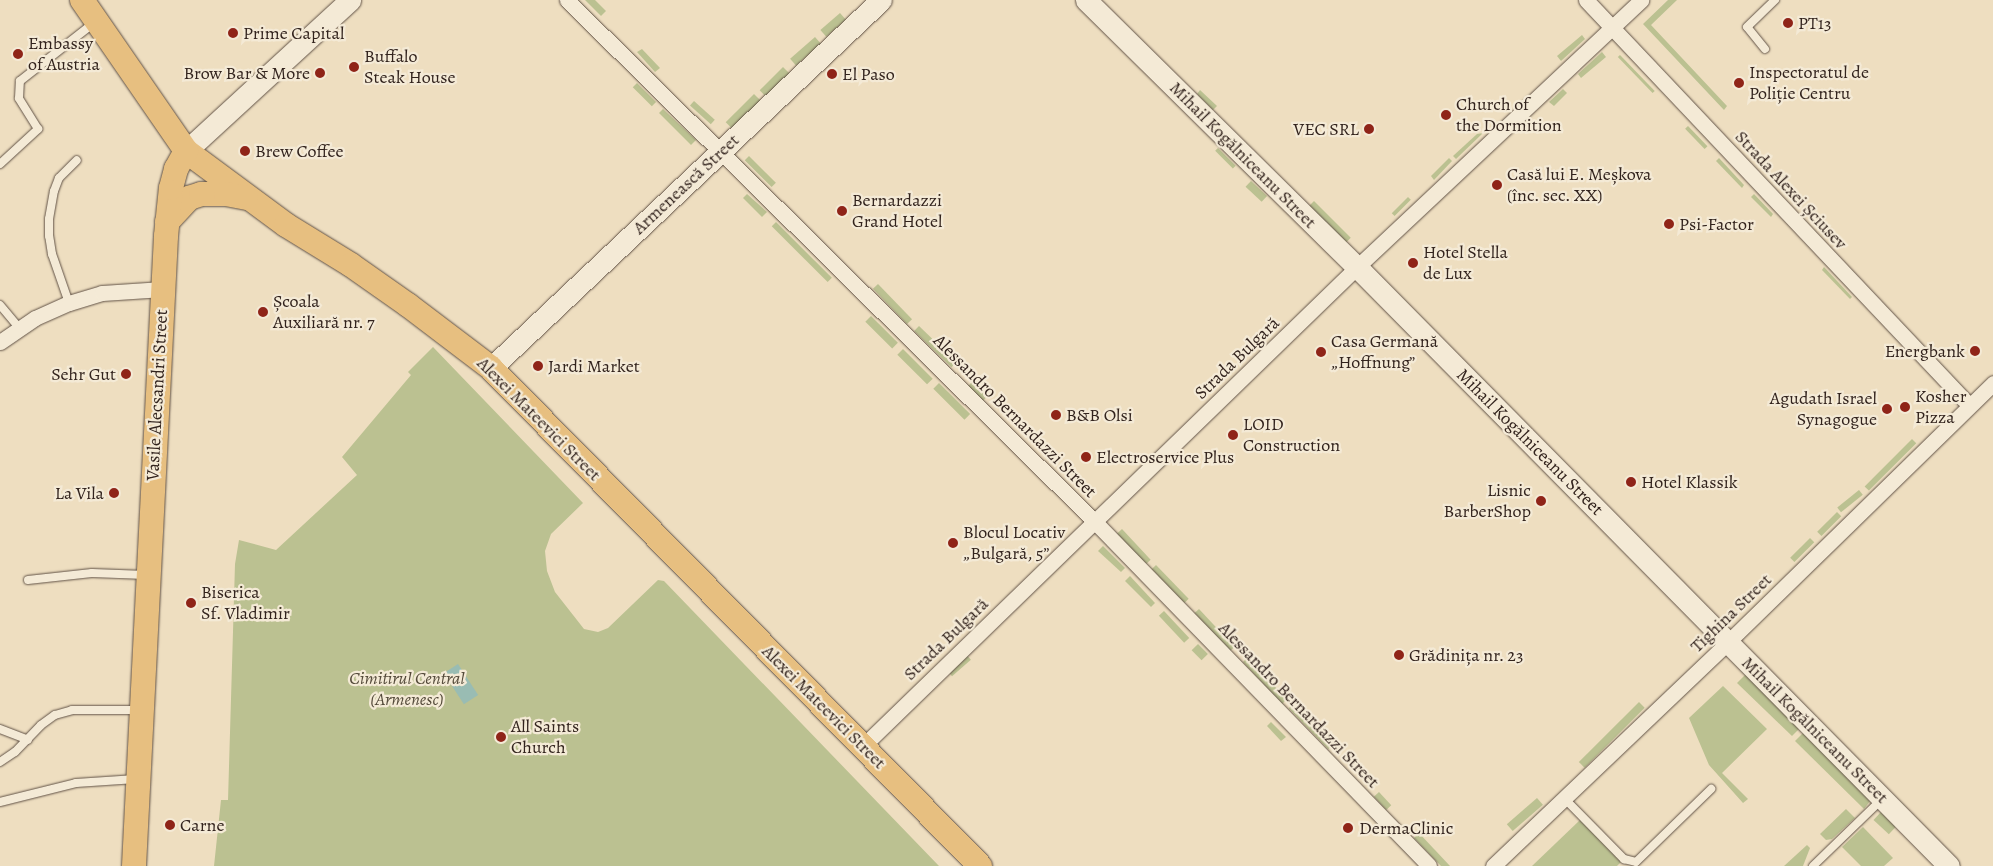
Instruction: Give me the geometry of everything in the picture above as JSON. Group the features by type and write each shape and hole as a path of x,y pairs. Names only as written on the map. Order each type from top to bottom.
{"main road":[{"name":"Alexei Mateevici Street","path":"82,0 186,151 286,225 351,265 400,299 474,353 491,368 980,866"},
{"name":"Vasile Alecsandri Street","path":"134,866 163,289 171,188 176,169 186,151 350,0"},
{"name":"Armenească Street","path":"491,368 881,0"},
{"name":"Mihail Kogălniceanu Street","path":"1086,0 1357,268 1949,866"},
{"path":"167,222 184,203 201,194 226,194 252,200"}],"street":[{"name":"Alessandro Bernardazzi Street","path":"567,0 1095,522 1429,866"},
{"name":"Strada Alexei Șciusev","path":"1586,0 1969,406"},
{"name":"Strada Bulgară","path":"862,746 1357,268 1641,0"},
{"path":"0,342 35,318 69,303 102,293 163,289"},
{"name":"Tighina Street","path":"1493,866 1728,642 1993,383"}],"lane":[{"path":"1765,50 1747,27 1776,0"},
{"path":"0,164 38,129 19,98 20,81 96,21"},
{"path":"69,303 52,254 49,219 54,191 59,178 78,160"},
{"path":"0,305 20,328"},
{"path":"28,580 92,573 148,575"},
{"path":"0,762 28,740 47,720 72,710 141,710"},
{"path":"0,729 28,740"},
{"path":"0,802 76,783 138,779"},
{"path":"1564,798 1624,859 1636,862 1711,789"},
{"path":"1813,866 1882,798"}],"green space":[{"path":"585,0 595,0 606,11 601,16"},
{"path":"1668,0 1677,0 1651,25 1727,106 1724,110 1643,24"},
{"path":"840,13 846,20 826,37 820,30"},
{"path":"1582,35 1585,39 1561,61 1557,56"},
{"path":"815,37 821,44 796,65 790,59"},
{"path":"642,49 660,68 655,72 637,52"},
{"path":"1602,52 1606,57 1581,78 1578,74"},
{"path":"1620,55 1655,91 1653,93 1618,57"},
{"path":"783,67 790,74 767,97 760,90"},
{"path":"637,83 656,102 652,106 633,87"},
{"path":"1563,89 1567,93 1554,106 1549,102"},
{"path":"1200,90 1217,106 1213,110 1197,94"},
{"path":"754,94 761,101 733,129 726,122"},
{"path":"694,101 715,120 711,124 690,105"},
{"path":"663,109 696,140 691,145 659,113"},
{"path":"1688,126 1707,146 1705,149 1685,129"},
{"path":"1483,133 1456,159 1453,156 1477,134"},
{"path":"1218,148 1236,166 1233,169 1215,151"},
{"path":"749,156 776,183 772,187 745,160"},
{"path":"1449,158 1452,161 1434,180 1431,176"},
{"path":"1719,158 1744,185 1742,188 1716,161"},
{"path":"1251,181 1267,196 1262,202 1246,187"},
{"path":"747,194 767,212 762,217 743,198"},
{"path":"1754,194 1773,214 1771,217 1751,197"},
{"path":"1408,197 1411,200 1395,216 1392,213"},
{"path":"1314,201 1351,238 1345,243 1308,207"},
{"path":"776,222 832,278 828,282 772,226"},
{"path":"1824,267 1852,297 1850,299 1822,270"},
{"path":"878,284 912,319 907,324 873,289"},
{"path":"871,316 898,343 892,349 865,322"},
{"path":"919,326 956,362 952,367 914,331"},
{"name":"Cimitirul Central (Armenesc)","path":"433,347 583,503 551,534 545,551 547,571 555,592 584,629 598,632 608,628 658,580 664,581 939,866 214,866 221,800 228,800 235,564 239,540 276,550 357,475 342,457 411,375 408,372"},
{"path":"903,349 933,379 927,384 897,355"},
{"path":"974,380 989,395 983,401 968,386"},
{"path":"939,383 970,414 964,420 933,389"},
{"path":"1912,439 1916,443 1869,491 1865,486"},
{"path":"1859,490 1863,495 1841,512 1837,508"},
{"path":"1837,512 1841,516 1821,536 1817,532"},
{"path":"1122,529 1151,560 1146,564 1117,534"},
{"path":"1810,538 1814,542 1794,562 1790,558"},
{"path":"1103,546 1125,568 1121,572 1098,551"},
{"path":"1156,565 1189,599 1184,603 1152,569"},
{"path":"1130,576 1155,603 1151,607 1125,581"},
{"path":"1199,609 1234,647 1230,651 1195,613"},
{"path":"1164,611 1189,638 1184,643 1159,616"},
{"path":"1198,644 1208,654 1202,660 1192,650"},
{"path":"965,653 971,660 952,676 946,669"},
{"path":"1247,658 1287,699 1282,704 1243,662"},
{"path":"1747,673 1800,728 1792,736 1737,683"},
{"path":"1723,686 1767,729 1722,773 1748,799 1743,803 1709,765 1689,718"},
{"path":"1639,702 1645,708 1585,768 1579,762"},
{"path":"1293,704 1333,745 1328,749 1289,708"},
{"path":"1271,722 1286,737 1281,741 1267,726"},
{"path":"1804,732 1870,801 1864,809 1795,741"},
{"path":"1379,792 1391,805 1386,810 1374,797"},
{"path":"1537,798 1543,805 1513,831 1507,824"},
{"path":"1846,809 1855,818 1832,839 1826,840 1820,834"},
{"path":"1881,812 1896,826 1889,834 1873,820"},
{"path":"1580,820 1621,862 1617,866 1532,866"},
{"path":"1863,827 1893,858 1884,866 1861,866 1842,847"},
{"path":"1419,833 1450,866 1441,866 1414,838"},
{"path":"1807,845 1810,848 1803,866 1784,866"}],"water":[{"path":"458,664 478,695 464,704 444,673"}],"place":[{"name":"PT13","path":"1788,23"},
{"name":"Prime Capital","path":"233,33"},
{"name":"Embassy of Austria","path":"18,54"},
{"name":"Buffalo Steak House","path":"354,67"},
{"name":"Brow Bar & More","path":"320,73"},
{"name":"El Paso","path":"832,74"},
{"name":"Inspectoratul de Poliție Centru","path":"1739,83"},
{"name":"Church of the Dormition","path":"1446,115"},
{"name":"VEC SRL","path":"1369,129"},
{"name":"Brew Coffee","path":"245,151"},
{"name":"Casă lui E. Meșkova (înc. sec. XX)","path":"1497,185"},
{"name":"Bernardazzi Grand Hotel","path":"842,211"},
{"name":"Psi-Factor","path":"1669,224"},
{"name":"Hotel Stella de Lux","path":"1413,263"},
{"name":"Școala Auxiliară nr. 7","path":"263,312"},
{"name":"Energbank","path":"1975,351"},
{"name":"Casa Germană „Hoffnung”","path":"1321,352"},
{"name":"Jardi Market","path":"538,366"},
{"name":"Sehr Gut","path":"126,374"},
{"name":"Kosher Pizza","path":"1905,407"},
{"name":"Agudath Israel Synagogue","path":"1887,409"},
{"name":"B&B Olsi","path":"1056,415"},
{"name":"LOID Construction","path":"1233,435"},
{"name":"Electroservice Plus","path":"1086,457"},
{"name":"Hotel Klassik","path":"1631,482"},
{"name":"La Vila","path":"114,493"},
{"name":"Lisnic BarberShop","path":"1541,501"},
{"name":"Blocul Locativ „Bulgară, 5”","path":"953,543"},
{"name":"Biserica Sf. Vladimir","path":"191,603"},
{"name":"Grădinița nr. 23","path":"1399,655"},
{"name":"All Saints Church","path":"501,737"},
{"name":"Carne","path":"170,825"},
{"name":"DermaClinic","path":"1348,828"}]}
